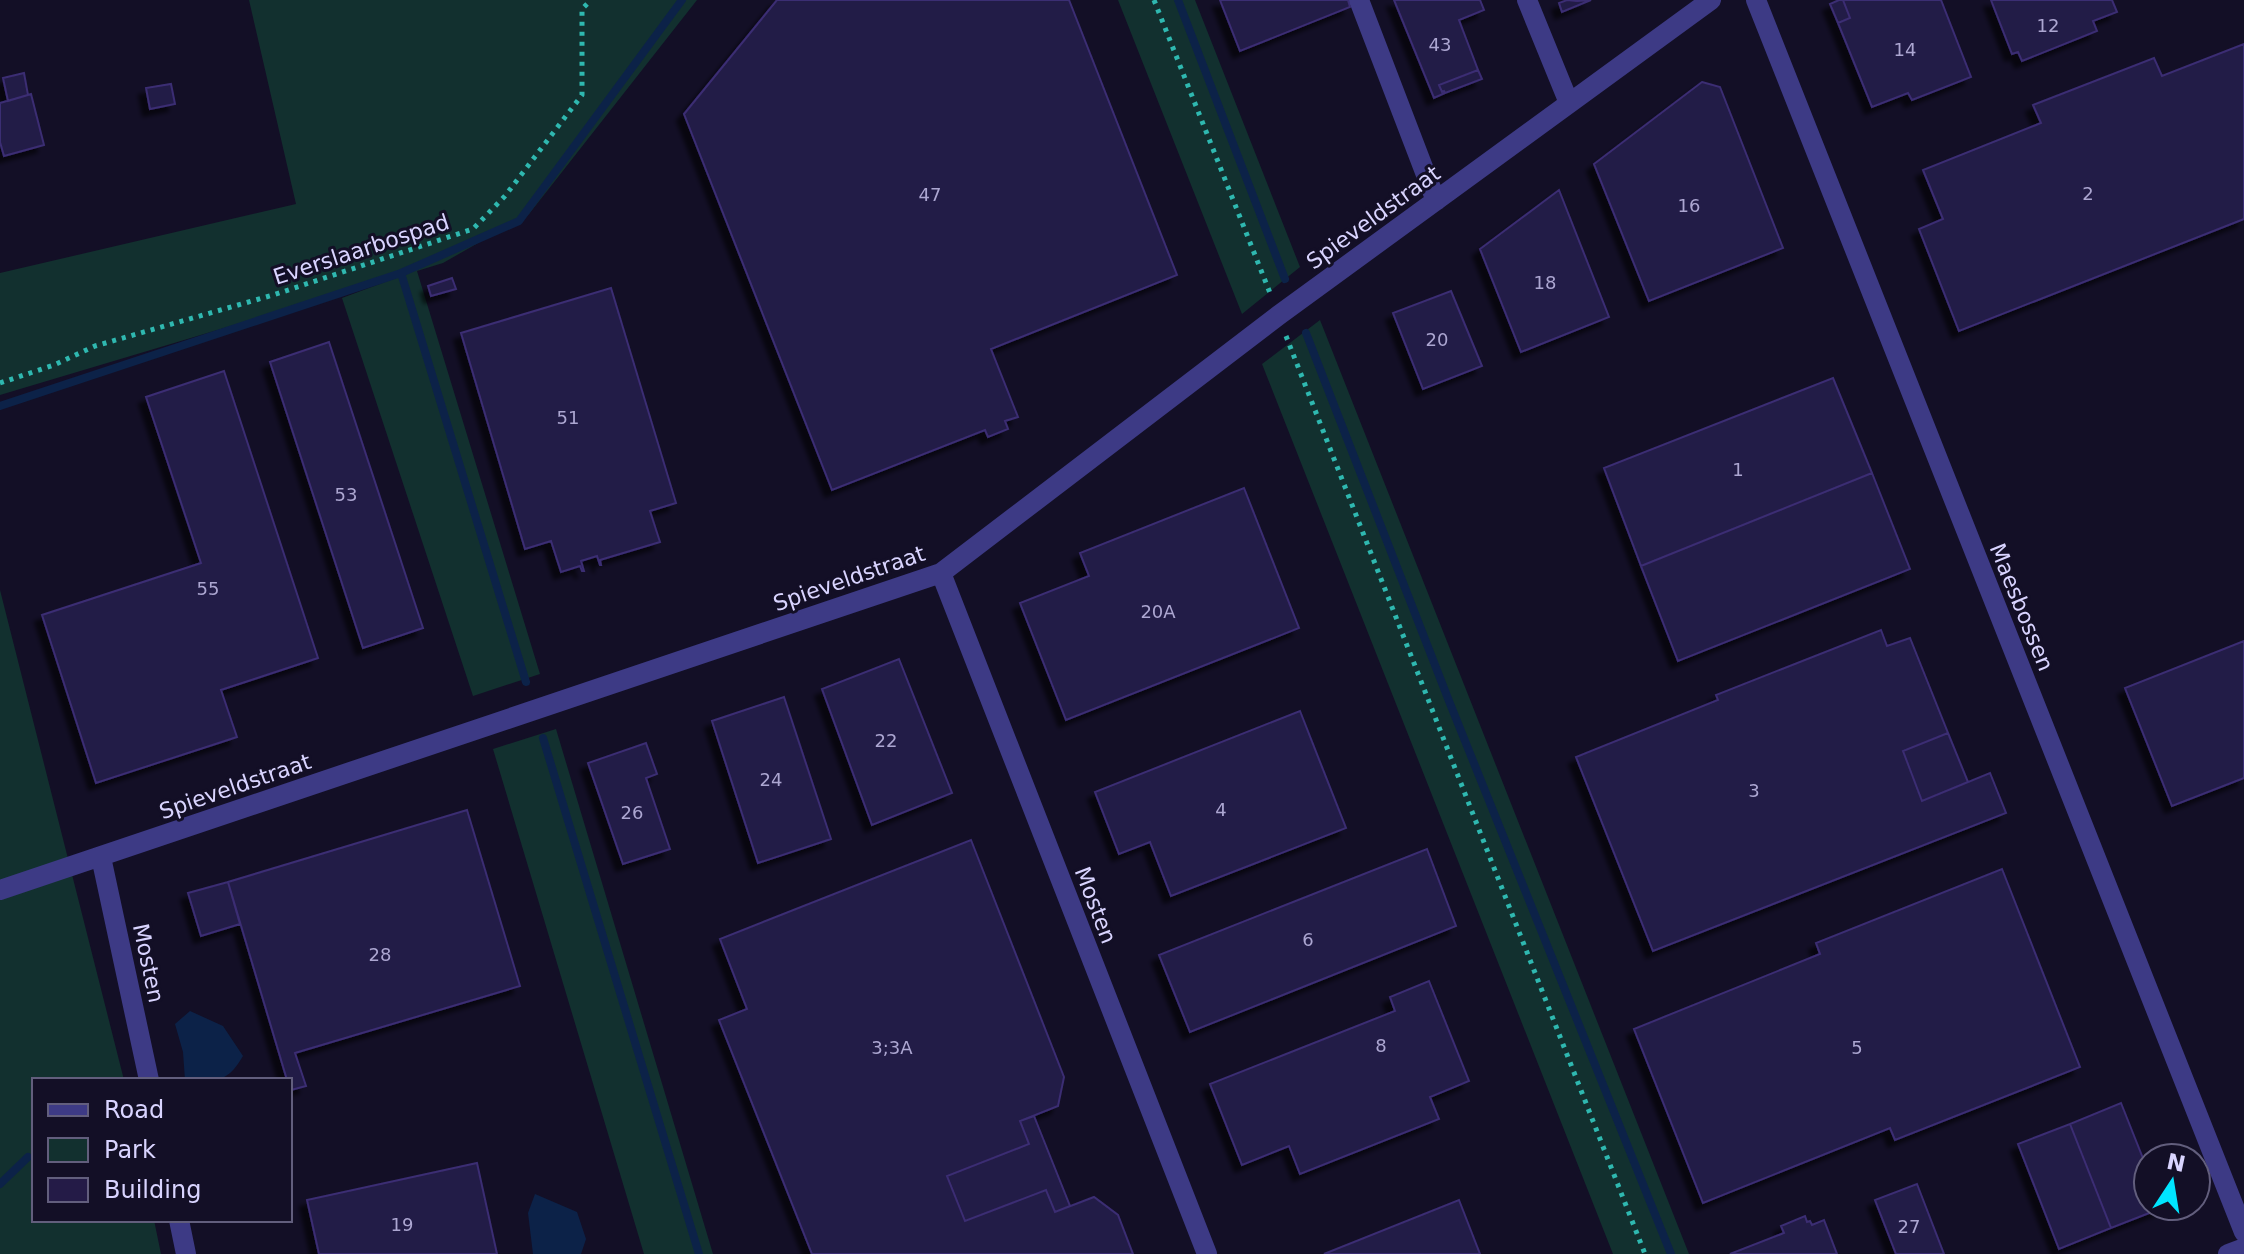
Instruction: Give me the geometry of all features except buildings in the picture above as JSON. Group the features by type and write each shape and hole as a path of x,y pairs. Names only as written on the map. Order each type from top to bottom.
{"street":[{"path":"1359,0 1436,201"},
{"path":"1527,0 1569,103"},
{"name":"Maesbossen","path":"1756,0 2244,1232"},
{"name":"Spieveldstraat","path":"0,890 941,573 1279,315 1700,3"},
{"name":"Mosten","path":"941,573 1207,1254"},
{"name":"Mosten","path":"101,857 149,1078"},
{"path":"179,1222 186,1254"},
{"path":"2228,1254 2244,1248"}],"path":[{"name":"Everslaarbospad","path":"0,383 54,365 95,346 273,295 473,229 505,196 582,95 582,9 591,0"},
{"path":"1154,0 1645,1254"}],"green space":[{"path":"249,0 697,0 529,214 443,263 417,271 540,674 473,696 342,298 412,272 0,395 0,273 296,204"},
{"path":"1118,0 1195,0 1300,267 1242,314"},
{"path":"1320,320 1689,1254 1613,1254 1262,364"},
{"path":"0,590 123,1078 32,1078 32,1222 154,1222 161,1254 0,1254"},
{"path":"556,729 713,1254 644,1254 493,749"}],"water":[{"path":"190,1011 223,1026 243,1056 231,1072 221,1078 185,1078 183,1052 175,1024"},
{"path":"535,1194 577,1212 586,1239 581,1254 533,1254 528,1213"}],"waterway":[{"path":"526,682 401,273 519,221 682,0"},
{"path":"1178,0 1285,279"},
{"path":"0,406 401,273"},
{"path":"1306,333 1449,701 1671,1254"},
{"path":"543,738 699,1254"},
{"path":"0,1184 28,1157"}]}
